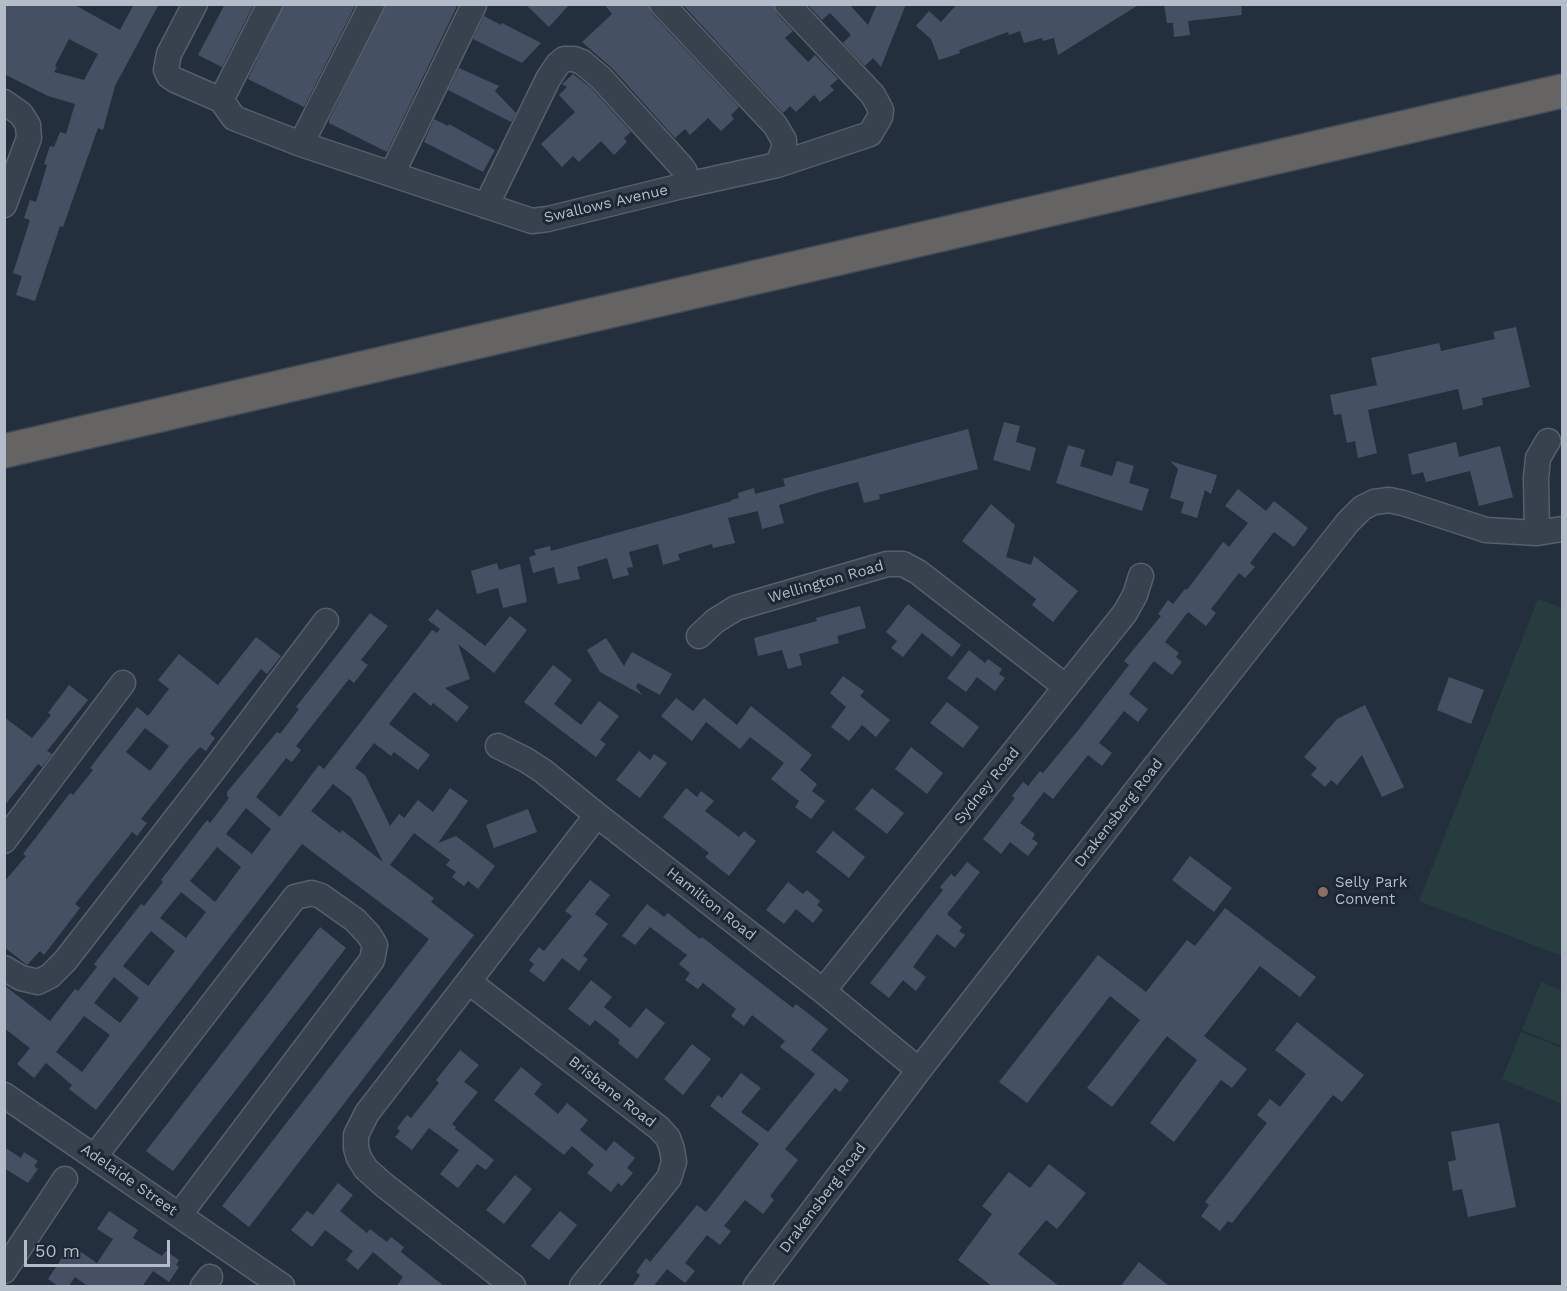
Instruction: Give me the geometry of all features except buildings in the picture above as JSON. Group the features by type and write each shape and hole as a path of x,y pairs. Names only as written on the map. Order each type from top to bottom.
{"highway":[{"path":"4,451 1563,91"},
{"path":"4,462 78,435"}],"street":[{"name":"Swallows Avenue","path":"195,4 169,54 166,70 175,80 221,100 234,118 301,144 532,221 777,165 870,134 880,117 880,110 873,95 787,4"},
{"path":"221,100 270,4"},
{"path":"301,144 372,4"},
{"path":"662,4 775,125 784,140 784,149 777,165"},
{"path":"392,174 474,5"},
{"path":"486,206 548,79 564,59 582,62 601,78 681,165 685,172 682,186"},
{"path":"4,102 21,114 28,125 29,138 4,204"},
{"path":"1537,533 1536,478 1539,458 1548,441"},
{"name":"Drakensberg Road","path":"756,1287 919,1070 1348,522 1362,508 1374,502 1389,500 1486,530 1537,533 1563,529"},
{"name":"Wellington Road","path":"699,636 715,621 736,608 887,564 903,564 918,572 1066,687"},
{"name":"Sydney Road","path":"823,991 1125,613 1135,595 1141,576"},
{"path":"4,968 21,978 38,982 50,976 65,961 213,772 326,621"},
{"path":"4,841 123,683"},
{"name":"Hamilton Road","path":"498,746 543,771 823,991 919,1070"},
{"path":"513,1287 366,1169 356,1149 356,1135 367,1113 597,815"},
{"path":"95,1156 295,897 312,893 329,901 355,920 369,935 375,945 372,960 180,1214"},
{"name":"Brisbane Road","path":"469,982 659,1128 668,1138 674,1162 669,1178 582,1287"},
{"name":"Adelaide Street","path":"4,1095 180,1214 282,1287"},
{"path":"4,1271 65,1179"}],"green space":[{"path":"1538,599 1562,608 1562,956 1419,901"},
{"path":"1541,982 1562,991 1562,1046 1522,1030"},
{"path":"1521,1032 1562,1048 1562,1104 1502,1079"}],"place":[{"name":"Selly Park Convent","path":"1323,892"}]}
